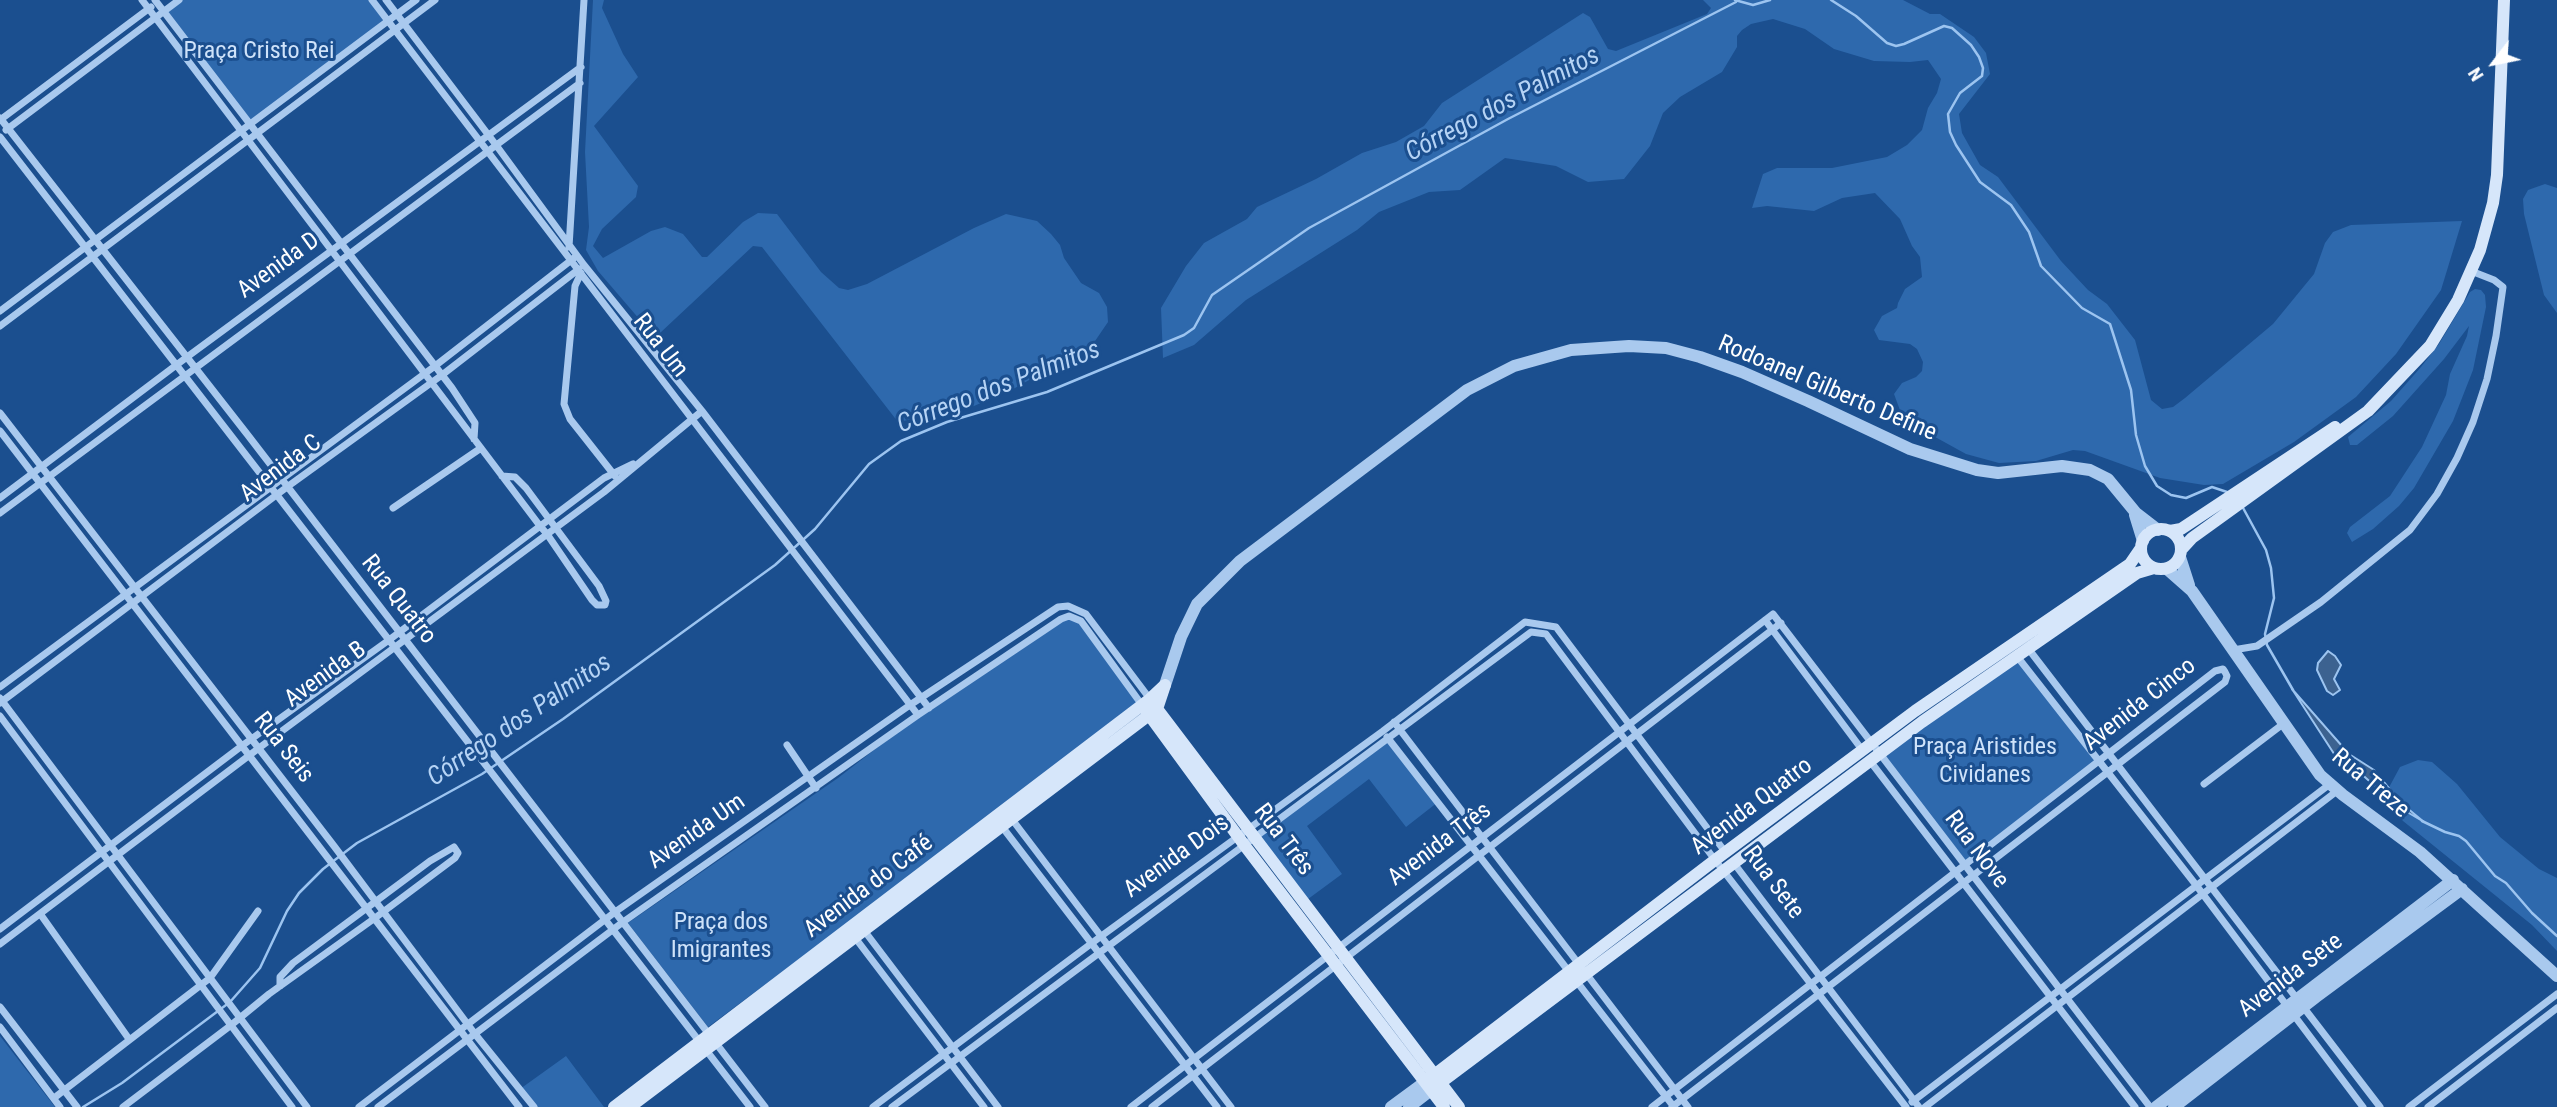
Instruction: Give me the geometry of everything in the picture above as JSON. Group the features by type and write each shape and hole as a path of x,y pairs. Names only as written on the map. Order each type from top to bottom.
{"main road":[{"path":"2201,523 2181,553 2161,568 2145,561 2142,545 2151,532 2181,529 2201,523 2389,390 2430,346 2458,300 2488,223 2497,175 2504,0"},
{"path":"2164,531 2178,538 2181,553"},
{"name":"Avenida Quatro","path":"1433,1083 1871,752 2079,606 2130,564 2142,545"},
{"name":"Avenida Quatro","path":"2079,606 2137,573 2161,568"},
{"name":"Rodoanel Gilberto Define","path":"1149,707 1165,685"},
{"name":"Avenida do Café","path":"630,1107 708,1043 1149,707"},
{"name":"Rua Três","path":"1149,707 1433,1083 1459,1107"},
{"name":"Avenida do Café","path":"614,1107 708,1043"},
{"name":"Rua Três","path":"1433,1083 1444,1107"}],"street":[{"path":"142,0 502,476 547,534 592,600 597,605 605,605 606,601 599,586 550,518 519,480 502,476"},
{"path":"0,136 179,0"},
{"name":"Rua Um","path":"372,0 564,253 586,267 702,411 929,708"},
{"name":"Rua Um","path":"386,0 489,134 570,246 578,273 918,715"},
{"path":"0,311 416,0"},
{"path":"0,326 435,0"},
{"path":"564,253 570,246 584,0"},
{"path":"0,119 157,1 471,415 476,430 474,439"},
{"name":"Avenida D","path":"0,498 581,67"},
{"path":"318,73 325,83"},
{"name":"Avenida D","path":"0,513 580,83"},
{"name":"Rua Quatro","path":"0,119 623,922 750,1107"},
{"name":"Rua Quatro","path":"0,136 613,930 765,1107"},
{"name":"Avenida C","path":"0,687 435,366 573,258"},
{"name":"Avenida C","path":"1,701 586,267"},
{"path":"2233,650 2257,646 2321,602 2410,530 2437,494 2473,422 2487,379 2503,289 2500,283 2471,271"},
{"path":"578,273 564,404 570,419 615,477"},
{"name":"Rodoanel Gilberto Define","path":"1165,685 1181,637 1198,604 1240,561 1467,390 1514,366 1571,349 1629,346 1666,348 1700,357 1797,396 1910,449 1954,464 1997,473 2062,466 2090,470 2108,479 2146,522 2164,531"},
{"name":"Avenida B","path":"0,929 550,518 640,461 702,411"},
{"name":"Rua Seis","path":"0,413 334,846 475,1034 534,1107"},
{"name":"Rua Seis","path":"0,431 519,1107"},
{"path":"393,508 481,448"},
{"name":"Avenida B","path":"0,944 259,748 396,649 556,527 615,477"},
{"name":"Rodoanel Gilberto Define","path":"2132,508 2142,545"},
{"path":"225,520 232,529"},
{"name":"Rua Treze","path":"2181,553 2192,592"},
{"name":"Rua Treze","path":"2161,568 2182,580 2192,592 2314,767 2333,787 2420,852 2557,976"},
{"name":"Avenida Um","path":"359,1107 605,919 910,705 1055,609 1069,606"},
{"name":"Rua Três","path":"1069,606 1086,614 1149,707"},
{"name":"Avenida Três","path":"1152,1107 1194,1076 1472,845 1773,614"},
{"name":"Rua Nove","path":"1773,614 1963,884 2135,1107"},
{"name":"Avenida Um","path":"378,1107 623,922 918,715 1054,623 1069,616"},
{"name":"Rua Três","path":"1069,616 1084,624 1149,707"},
{"name":"Rua Nove","path":"1765,620 1964,866 2150,1107"},
{"name":"Avenida Dois","path":"892,1107 1099,955 1525,622 1539,629"},
{"name":"Avenida Três","path":"1131,1107 1185,1065 1480,856 1781,623"},
{"name":"Rua Sete","path":"1539,629 1556,627 1667,776 1753,909 1906,1107"},
{"name":"Rua Sete","path":"1539,629 1546,634 1658,784 1724,861 1763,901 1917,1104"},
{"name":"Avenida Dois","path":"873,1107 1100,937 1390,740 1531,632 1539,629"},
{"path":"2024,643 2211,886 2363,1107"},
{"path":"2013,651 2201,893 2380,1107"},
{"path":"1565,660 1575,653"},
{"name":"Avenida Cinco","path":"1651,1107 2215,671 2223,669 2227,676 2225,682 1673,1107"},
{"path":"338,677 344,686"},
{"path":"1589,692 1598,684"},
{"path":"1,701 307,1107"},
{"path":"0,716 292,1107"},
{"path":"1394,722 1491,847 1610,1023 1673,1107"},
{"path":"2204,784 2283,724"},
{"path":"1383,731 1480,856 1619,1016 1688,1107"},
{"path":"787,745 816,788"},
{"path":"1658,784 1667,776"},
{"path":"1906,1107 1917,1104 1999,1035 2263,834 2333,787"},
{"path":"1925,1107 2287,828 2333,787"},
{"path":"521,810 530,802"},
{"path":"1004,818 1108,947 1231,1107"},
{"path":"1004,818 1099,955 1217,1107"},
{"path":"2282,820 2287,828"},
{"path":"2263,834 2269,842"},
{"path":"123,1107 279,986 457,857 458,852 454,847 440,855 367,908 287,968 280,976 279,986"},
{"name":"Avenida Sete","path":"2156,1107 2457,884"},
{"path":"1753,909 1763,901"},
{"path":"54,1098 210,978 258,911"},
{"path":"41,915 129,1039"},
{"path":"857,930 998,1107"},
{"path":"857,930 943,1055 984,1107"},
{"path":"1780,943 1789,936"},
{"path":"1872,937 1879,947"},
{"path":"2123,941 2129,949"},
{"path":"536,972 544,982"},
{"path":"2409,1107 2557,994"},
{"name":"Avenida Sete","path":"2175,1107 2295,1006"},
{"path":"0,1007 77,1107"},
{"path":"2428,1107 2557,1008"},
{"path":"1610,1023 1619,1016"},
{"path":"0,1027 60,1107"},
{"path":"1999,1035 2006,1044"},
{"path":"1634,1055 1644,1048"},
{"path":"1867,1056 1875,1049"},
{"path":"2102,1064 2112,1058"},
{"path":"1961,1065 1968,1074"},
{"name":"Avenida Quatro","path":"1391,1107 1433,1083"},
{"name":"Avenida Quatro","path":"1409,1107 1433,1083"}],"green space":[{"name":"Praça Cristo Rei","path":"179,0 372,0 388,21 249,124 163,12"},
{"path":"593,0 604,0 602,8 623,54 638,77 594,126 638,186 636,197 602,229 593,246 603,258 651,231 665,227 683,234 702,257 707,257 743,222 758,213 777,214 821,272 839,288 848,290 867,284 1006,214 1037,221 1051,234 1081,283 1099,293 1107,307 1108,322 1093,344 1015,388 974,406 898,422 762,247 753,246 660,333 653,335 598,271 586,250 589,227 585,152"},
{"path":"1703,0 1903,0 1930,14 1940,14 1974,37 1986,53 1990,74 1959,114 1962,133 1980,165 1998,177 2061,261 2088,290 2107,304 2135,340 2151,400 2162,409 2173,407 2185,398 2273,324 2314,274 2325,243 2333,232 2351,225 2462,221 2441,290 2396,354 2356,397 2294,442 2223,484 2204,485 2160,478 2085,451 2073,450 2036,461 1999,463 1966,454 1917,427 1901,413 1894,394 1902,383 1922,371 1923,362 1917,349 1910,344 1879,340 1874,330 1882,316 1897,308 1905,289 1922,277 1920,257 1900,219 1875,193 1842,198 1814,211 1767,206 1752,208 1763,174 1777,168 1832,168 1887,157 1907,145 1922,130 1941,79 1928,60 1874,61 1834,49 1805,29 1773,19 1751,24 1742,30 1737,36 1737,47 1722,72 1680,97 1663,113 1650,146 1624,179 1588,182 1556,166 1505,158 1460,190 1429,192 1379,212 1357,230 1246,300 1194,345 1163,358 1161,308 1186,266 1204,243 1247,219 1257,207 1362,153 1396,142 1424,126 1442,103 1583,13 1590,17 1608,49 1616,51 1707,14 1711,8"},
{"path":"2545,184 2557,188 2557,313 2544,295 2524,214 2523,199 2528,190"},
{"path":"2481,290 2485,295 2486,307 2473,370 2453,421 2414,488 2399,506 2373,529 2352,542 2347,533 2350,527 2390,496 2422,447 2446,395 2450,374 2469,326 2444,359 2393,416 2357,445 2350,445 2348,437 2391,401 2421,367 2439,344 2470,292"},
{"name":"Praça dos Imigrantes","path":"1065,617 1080,621 1140,705 708,1027 628,923 838,778 918,716"},
{"name":"Praça Aristides Cividanes","path":"2017,656 2100,762 1964,866 1879,753"},
{"path":"1389,740 1438,802 1406,827 1369,779 1307,826 1342,874 1304,902 1255,838"},
{"path":"2418,760 2432,762 2457,784 2500,837 2539,869 2557,878 2557,951 2532,925 2403,821 2392,807 2386,793 2400,767"},
{"path":"0,1036 55,1107 0,1107"},
{"path":"566,1056 604,1107 535,1107 520,1089"}],"shaded area":[{"path":"2328,651 2341,665 2334,679 2340,690 2333,695 2327,691 2317,670 2318,663"},
{"path":"2292,689 2349,754 2374,770 2401,803 2424,822 2397,806 2357,770 2340,763"}],"waterway":[{"path":"1735,0 1753,5 1770,0"},
{"path":"1831,0 1856,16 1887,43 1896,46 1944,26 1952,28 1971,45 1983,68 1982,76 1960,93 1948,114 1950,132 1956,145 1980,182 2011,205 2029,232 2041,266 2082,308 2110,324 2131,390 2136,435 2145,466 2157,486 2171,495 2186,498 2212,487 2227,492"},
{"name":"Córrego dos Palmitos","path":"83,1107 122,1083 230,1002 260,968 287,911 299,893 323,869 357,843 482,774 563,719 775,565 815,529 869,464 901,441 947,422 1047,392 1184,335 1194,328 1212,295 1309,228 1508,119 1736,2"},
{"path":"2242,506 2266,550 2271,568 2274,598 2265,634 2267,645 2293,690"},
{"path":"2422,821 2466,841 2495,876 2506,883 2557,936"}]}
